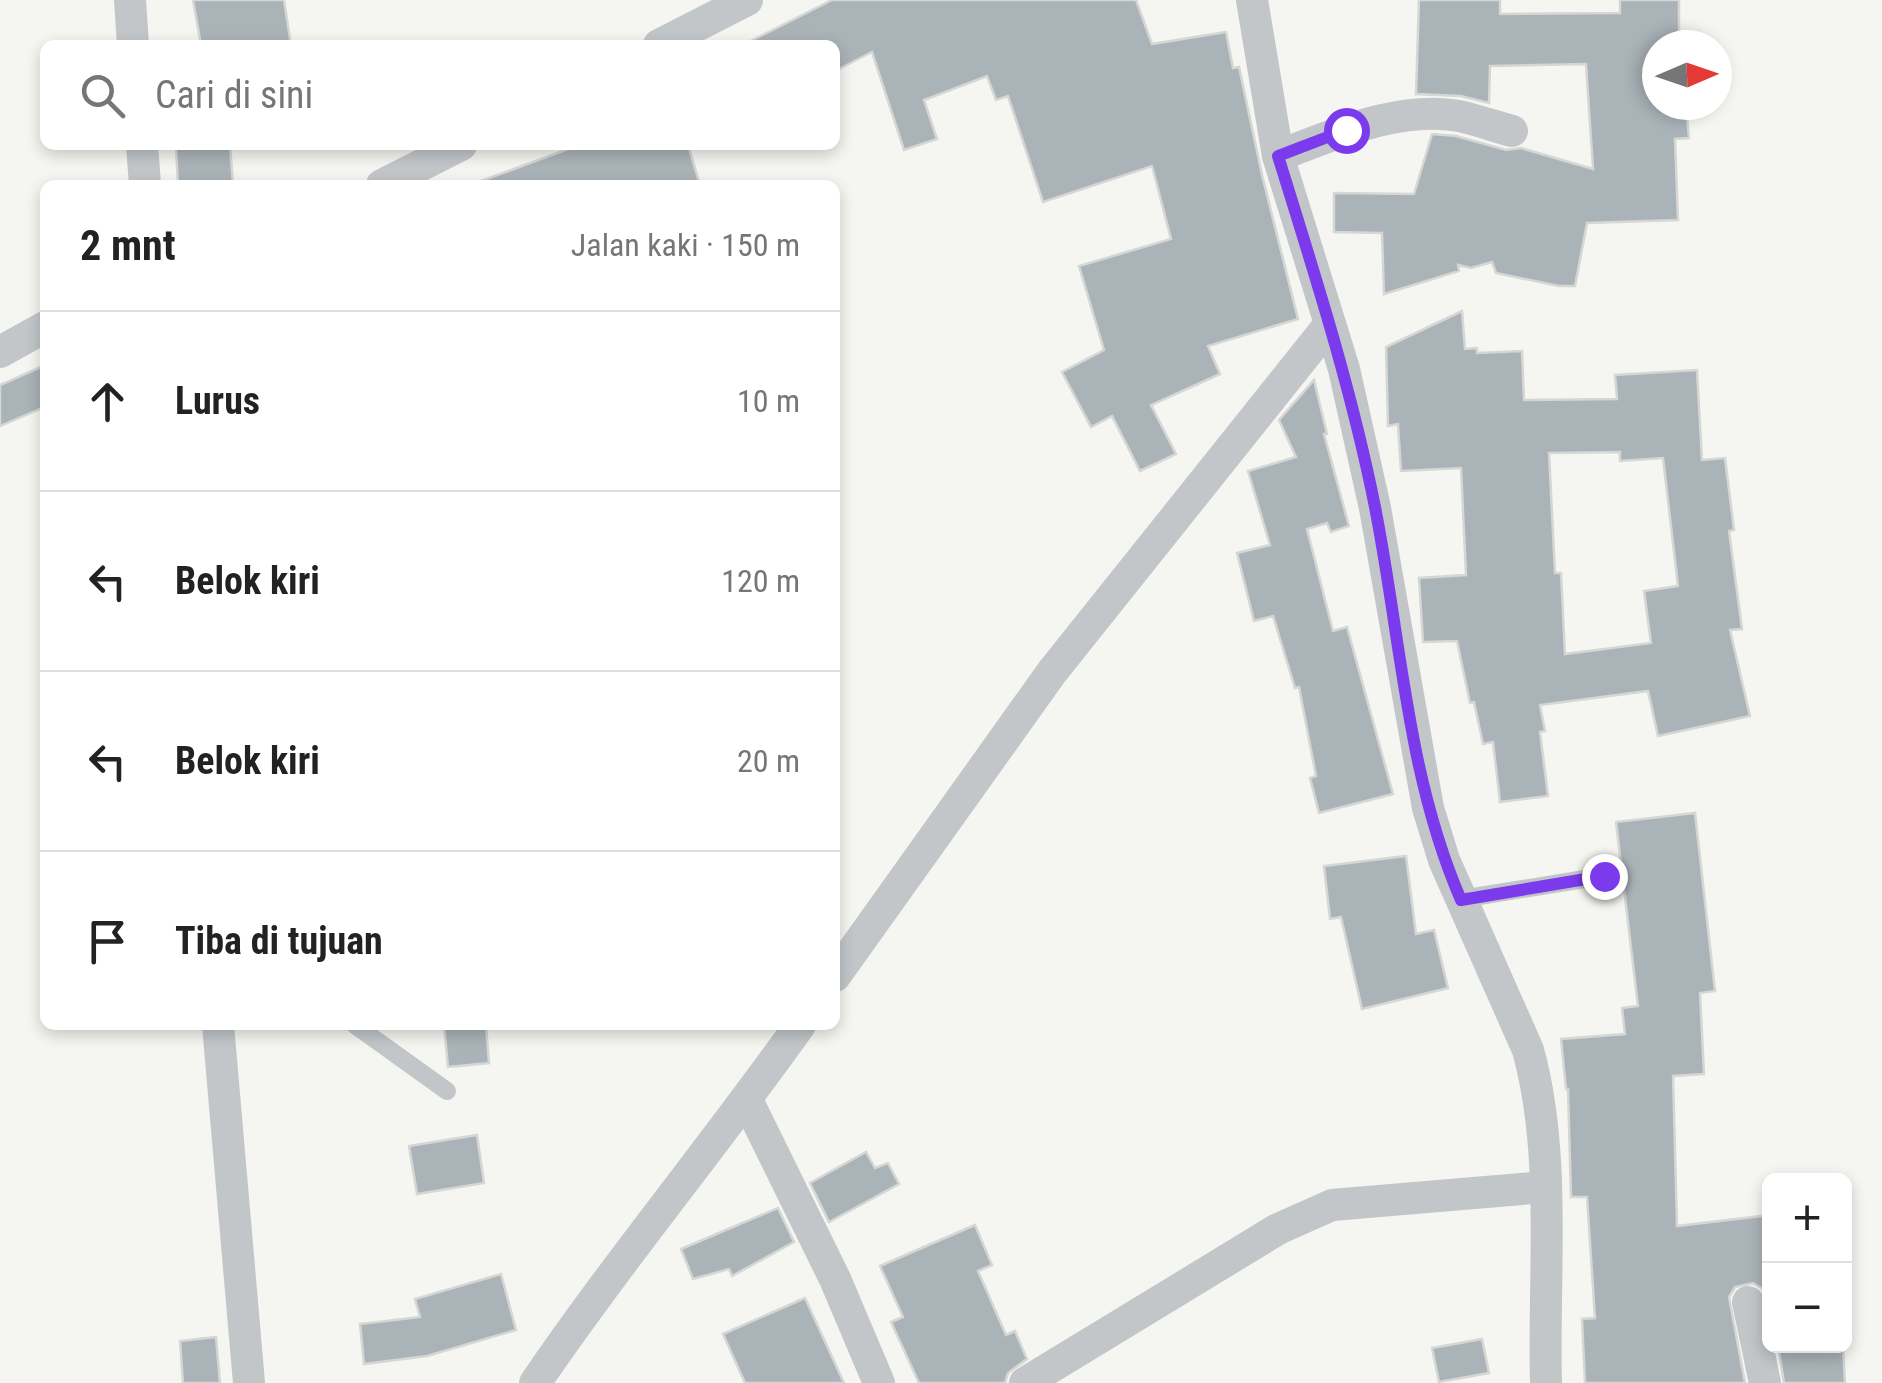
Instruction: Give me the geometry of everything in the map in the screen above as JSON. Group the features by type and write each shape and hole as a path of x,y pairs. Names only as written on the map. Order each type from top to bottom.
{"street":[{"path":"130,0 133,40"},
{"path":"670,40 748,0"},
{"path":"1252,0 1278,156 1344,369 1375,508 1428,808 1444,860 1528,1050 1538,1084 1545,1187 1546,1383"},
{"path":"1278,156 1346,130 1408,117 1456,116 1512,131"},
{"path":"142,150 145,180"},
{"path":"392,180 452,150"},
{"path":"840,969 1052,672 1330,324"},
{"path":"0,352 40,329"},
{"path":"218,1030 248,1383"},
{"path":"536,1383 600,1288 747,1100 796,1030"},
{"path":"747,1100 835,1279 879,1383"},
{"path":"1025,1383 1278,1230 1332,1205 1545,1187"},
{"path":"1748,1302 1765,1383"}],"lane":[{"path":"1461,900 1604,876"},
{"path":"362,1030 448,1091"}],"building":[{"path":"193,0 284,0 290,40 200,40"},
{"path":"832,0 1136,0 1152,44 1226,32 1233,68 1239,67 1298,319 1208,346 1220,374 1151,405 1176,454 1140,471 1112,416 1091,427 1062,372 1104,350 1079,266 1171,239 1152,166 1043,202 1008,96 996,100 987,76 924,100 937,139 904,150 872,52 840,68 840,40 753,40"},
{"path":"1419,0 1500,0 1500,14 1620,13 1620,0 1679,0 1679,30 1642,30 1642,120 1687,120 1689,138 1675,139 1678,220 1587,223 1575,286 1496,273 1492,262 1471,268 1458,265 1459,271 1384,294 1382,233 1334,232 1334,193 1414,194 1432,134 1456,136 1506,150 1521,148 1593,169 1586,64 1490,66 1489,103 1461,96 1416,94"},
{"path":"176,150 230,150 233,180 178,180"},
{"path":"565,150 690,150 698,180 484,180"},
{"path":"1462,311 1465,349 1477,348 1477,353 1522,351 1524,400 1617,399 1615,375 1697,370 1702,460 1725,458 1734,530 1729,531 1742,629 1730,630 1750,716 1658,736 1648,691 1540,705 1548,796 1500,802 1493,742 1483,744 1457,641 1423,642 1419,578 1466,575 1461,468 1401,471 1398,424 1388,426 1386,347","holes":["1620,452 1620,461 1663,458 1678,586 1644,591 1651,643 1565,654 1561,573 1555,573 1549,453"]},
{"path":"40,367 40,409 0,426 0,385"},
{"path":"1314,380 1349,526 1331,532 1327,523 1307,529 1333,631 1347,627 1393,794 1319,813 1310,778 1316,776 1299,687 1295,688 1273,616 1254,621 1237,553 1270,545 1248,471 1296,457 1279,420"},
{"path":"1695,813 1715,991 1700,993 1704,1074 1673,1076 1677,1226 1762,1216 1762,1288 1753,1283 1735,1287 1729,1297 1745,1383 1585,1383 1582,1319 1595,1318 1587,1197 1571,1197 1568,1089 1561,1039 1625,1034 1622,1008 1638,1006 1616,822"},
{"path":"1406,856 1416,934 1434,930 1448,988 1362,1009 1341,917 1330,919 1324,866"},
{"path":"444,1030 486,1030 489,1063 448,1067"},
{"path":"477,1135 484,1183 417,1194 409,1146"},
{"path":"866,1152 875,1168 888,1163 899,1184 829,1222 810,1183"},
{"path":"778,1208 794,1242 732,1276 729,1269 693,1279 681,1249"},
{"path":"975,1225 992,1265 978,1271 1006,1335 1015,1331 1027,1359 1008,1373 1005,1383 919,1383 891,1322 903,1317 880,1266"},
{"path":"501,1274 516,1330 427,1356 364,1364 360,1324 420,1317 415,1299"},
{"path":"805,1298 844,1383 745,1383 723,1334"},
{"path":"216,1337 220,1383 183,1383 180,1341"},
{"path":"1482,1339 1489,1373 1439,1382 1432,1348"},
{"path":"1779,1353 1843,1353 1845,1383 1784,1383"}],"route":[{"path":"1346,130 1278,156 1344,369 1375,508 1417,758 1444,860 1461,900 1604,876"}]}
